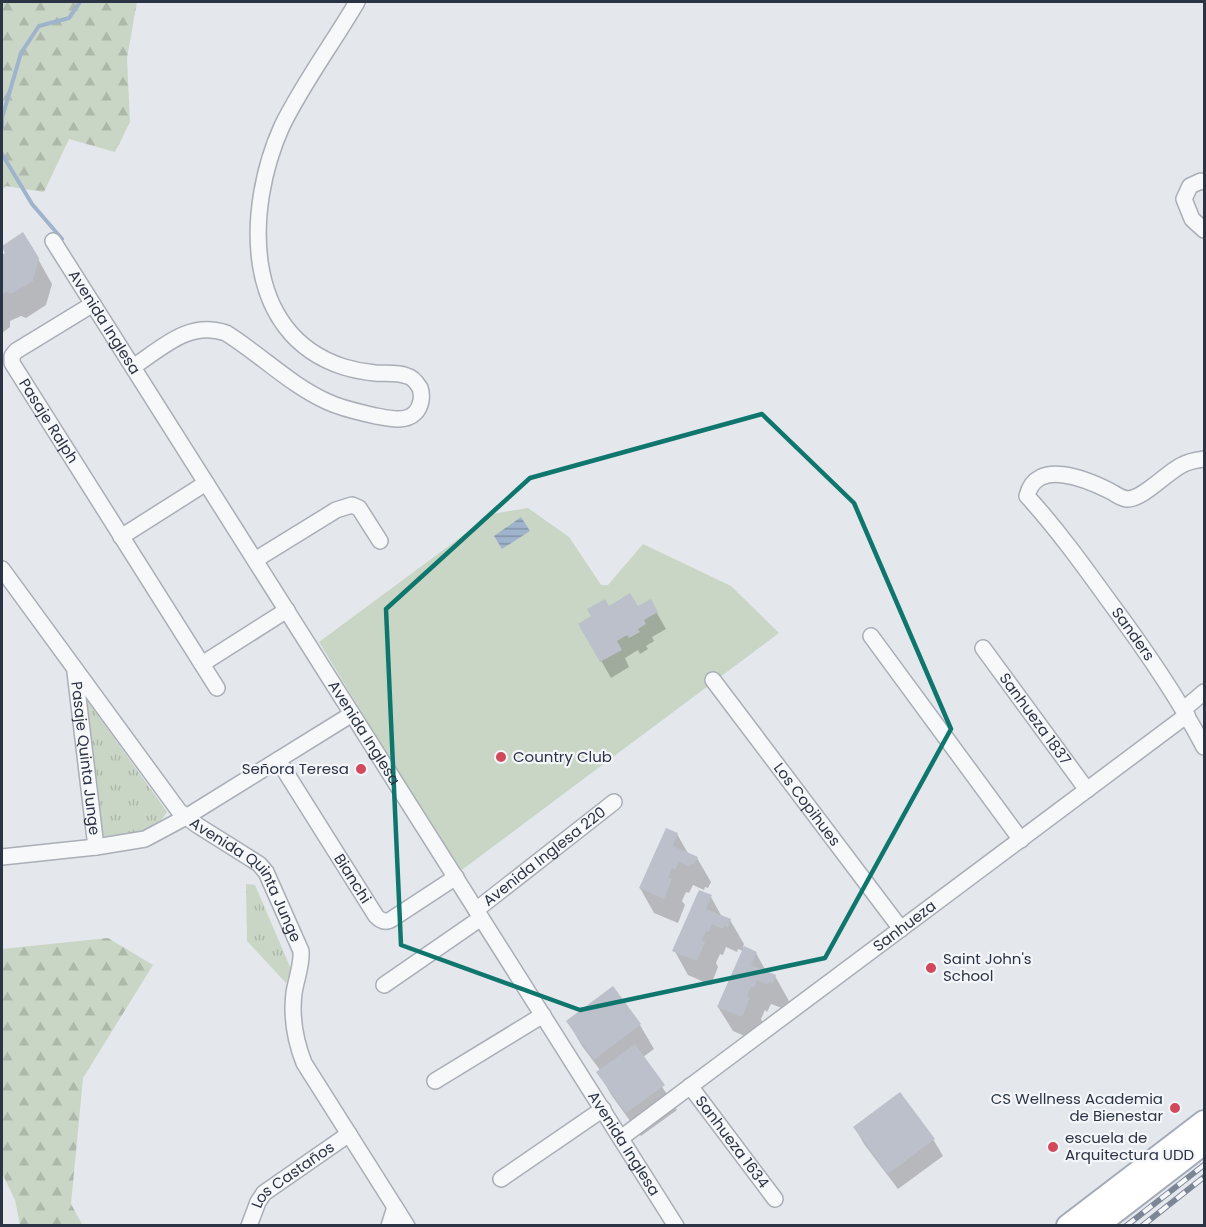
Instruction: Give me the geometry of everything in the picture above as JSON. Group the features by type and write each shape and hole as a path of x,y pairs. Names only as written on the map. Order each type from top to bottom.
{"main road":[{"path":"1068,1226 1204,1122"},
{"path":"1096,1226 1204,1143"}],"street":[{"path":"133,367 186,333 198,329 211,329 226,333 307,391 341,407 391,419 410,417 417,411 421,395 417,383 412,378 400,374 360,371 335,364 309,351 297,341 272,304 261,273 259,257 261,207 275,145 293,106 357,2"},
{"path":"1204,182 1190,186 1184,199 1192,219 1204,230"},
{"name":"Avenida Inglesa","path":"53,241 676,1226"},
{"name":"Pasaje Ralph","path":"93,304 16,351 12,360 217,688"},
{"name":"Sanders","path":"1204,459 1184,464 1138,497 1129,499 1121,498 1074,477 1055,474 1034,480 1029,486 1027,496 1055,527 1156,666 1186,712 1204,747"},
{"path":"121,537 206,483"},
{"path":"255,560 317,520 348,505 359,508 380,541"},
{"name":"Avenida Quinta Junge","path":"2,569 167,797 186,817 259,864 269,878 301,951 301,964 296,981 293,1007 296,1042 309,1072 407,1226"},
{"path":"202,664 287,610"},
{"path":"871,636 1021,840"},
{"name":"Sanhueza 1837","path":"983,648 1087,790"},
{"name":"Pasaje Quinta Junge","path":"74,669 96,847"},
{"name":"Los Copihues","path":"713,680 901,929"},
{"name":"Sanhueza","path":"621,1138 1087,790 1186,712 1204,692"},
{"path":"2,857 96,847 145,839 186,817 352,714"},
{"name":"Bianchi","path":"278,760 376,916 381,920 392,919 456,877"},
{"name":"Avenida Inglesa 220","path":"384,985 479,914 614,802"},
{"path":"435,1081 543,1015"},
{"name":"Sanhueza 1634","path":"690,1086 775,1199"},
{"path":"501,1179 603,1109"},
{"name":"Los Castaños","path":"249,1226 264,1193 349,1134"},
{"path":"389,1226 395,1207"}],"highlighted area":[{"path":"762,414 854,503 951,729 825,958 580,1010 401,945 386,609 530,478"}],"green space":[{"path":"2,2 137,2 127,58 130,122 115,152 69,139 44,192 6,186 2,189"},
{"name":"Country Club","path":"528,508 569,537 601,585 608,585 643,544 731,586 779,633 459,872 319,642 492,514"},
{"path":"84,696 167,812 154,827 147,831 132,837 105,842 102,837"},
{"path":"246,884 255,885 291,969 286,983 247,941"},
{"path":"108,938 153,965 83,1078 71,1204 82,1224 85,1225 20,1225 15,1200 2,1173 2,949"}],"water":[{"path":"521,517 530,531 502,549 494,536"}],"building":[{"path":"23,232 39,258 33,281 11,294 6,292 2,295 2,255 5,253 2,246"},
{"path":"630,593 638,606 651,599 658,612 644,620 646,624 638,629 640,632 629,638 627,635 617,641 622,650 600,662 578,624 591,616 587,609 605,599 609,606"},
{"path":"666,828 678,833 673,846 698,857 694,865 691,864 690,867 679,862 675,870 672,868 668,878 672,879 664,899 639,888"},
{"path":"699,890 712,895 706,909 731,919 728,927 724,926 723,929 712,924 709,932 706,931 702,940 705,942 697,961 672,951"},
{"path":"744,946 757,952 751,965 776,975 773,983 769,982 768,985 757,980 754,988 751,987 747,996 750,998 742,1017 717,1007"},
{"path":"613,986 641,1024 594,1060 566,1021"},
{"path":"635,1044 665,1085 626,1113 596,1072"},
{"path":"900,1092 935,1139 888,1174 853,1127"}],"waterway":[{"path":"2,127 2,118 21,53 39,26 69,18 80,2"},
{"path":"2,154 32,204 62,239"}],"railway":[{"path":"1126,1226 1204,1165"},
{"path":"1142,1226 1204,1177"}],"place":[{"name":"Country Club","path":"501,757"},
{"name":"Señora Teresa","path":"361,769"},
{"name":"Saint John's School","path":"931,968"},
{"name":"CS Wellness Academia de Bienestar","path":"1175,1108"},
{"name":"escuela de Arquitectura UDD","path":"1053,1147"}]}
